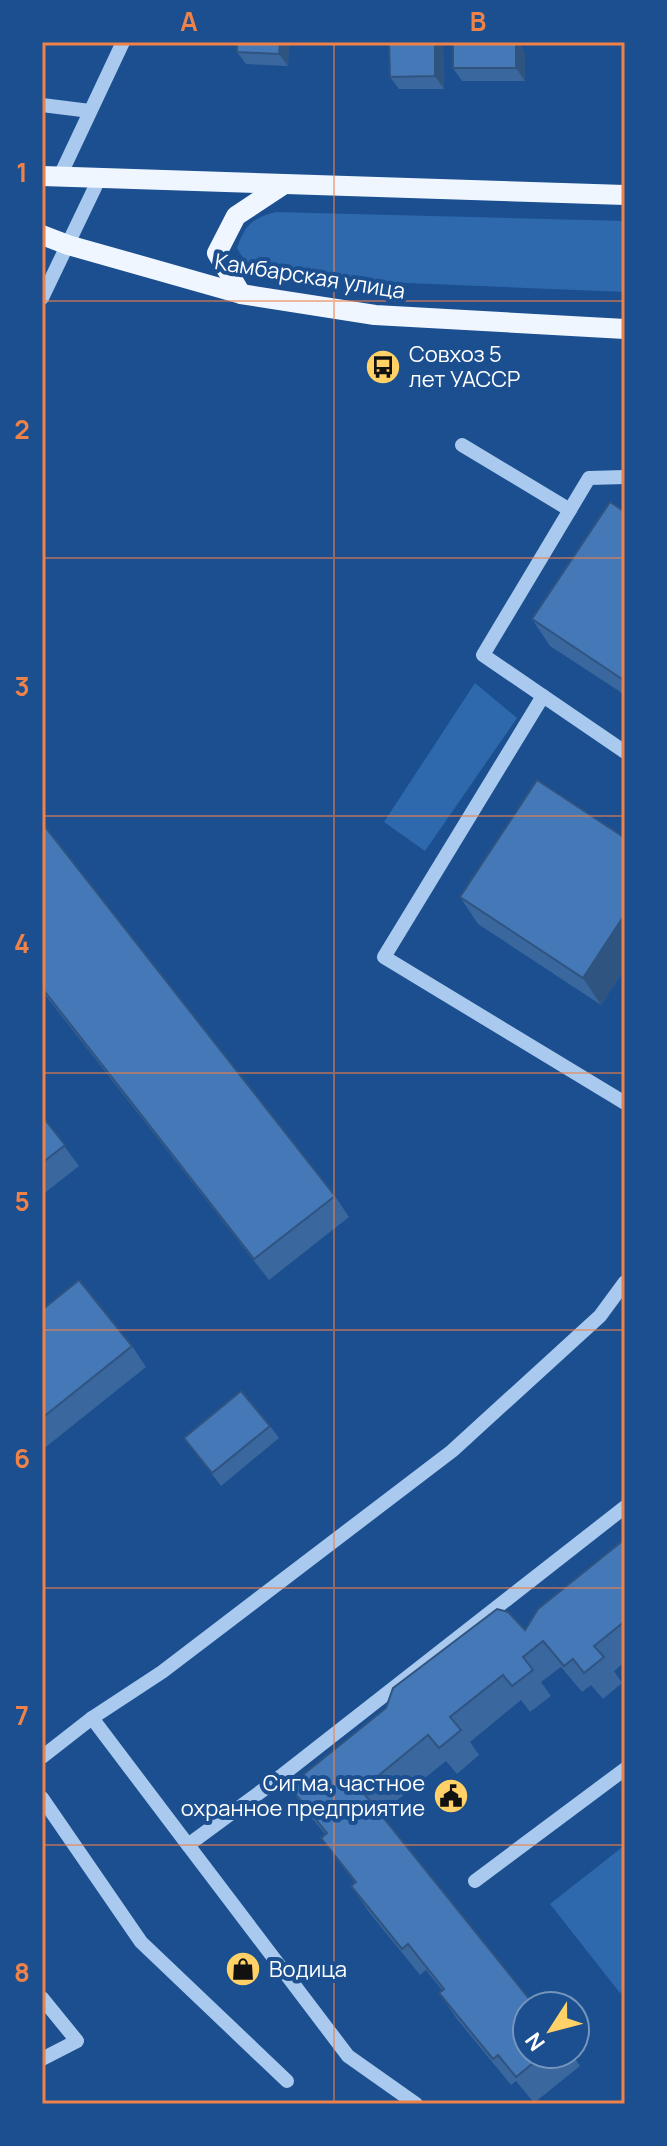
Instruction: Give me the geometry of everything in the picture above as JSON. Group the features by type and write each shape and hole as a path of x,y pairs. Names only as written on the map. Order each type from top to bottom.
{"main road":[{"path":"50,177 625,195"},
{"path":"241,294 217,253 236,216 283,185"},
{"name":"Камбарская улица","path":"42,235 241,294 375,315 625,329"}],"street":[{"path":"50,177 90,111 123,42"},
{"path":"42,105 90,111"},
{"path":"42,298 99,179"},
{"path":"462,445 570,510"},
{"path":"625,477 589,478 483,655 625,752"},
{"path":"543,696 384,957 625,1103"},
{"path":"42,1757 92,1718 162,1672 452,1451 600,1316 625,1282"},
{"path":"188,1845 267,1787 625,1507"},
{"path":"92,1718 348,2056 416,2104"},
{"path":"475,1881 625,1769"},
{"path":"42,1798 141,1942 287,2081"},
{"path":"42,1998 77,2041 42,2059"}],"shaded area":[{"path":"276,212 625,221 625,292 286,278 252,267 237,248 250,224"},
{"path":"475,683 517,718 425,851 384,822"},
{"path":"625,1845 625,1989 620,1993 550,1904"}],"building":[{"path":"237,42 280,42 279,54 237,52"},
{"path":"389,42 435,42 435,76 390,77"},
{"path":"453,42 516,42 516,68 453,68"},
{"path":"610,502 625,512 625,681 532,619"},
{"path":"537,780 625,838 625,914 583,978 460,897"},
{"path":"42,823 335,1196 254,1259 42,988"},
{"path":"42,1116 65,1145 42,1163"},
{"path":"79,1280 132,1346 42,1418 42,1310"},
{"path":"241,1391 270,1426 212,1473 184,1438"},
{"path":"625,1539 625,1621 594,1646 604,1657 584,1673 573,1659 564,1666 543,1641 523,1657 533,1670 512,1686 503,1675 450,1717 461,1730 439,1748 428,1735 361,1790 522,1990 511,1990 511,2070 525,2070 516,2077 498,2055 493,2059 439,1993 444,1989 408,1944 402,1949 351,1886 356,1882 321,1838 327,1833 289,1786 386,1708 393,1688 497,1609 508,1612 525,1630 538,1609"}],"place":[{"name":"Совхоз 5 лет УАССР","path":"383,367"},
{"name":"Сигма, частное охранное предприятие","path":"451,1796"},
{"name":"Водица","path":"243,1969"}]}
